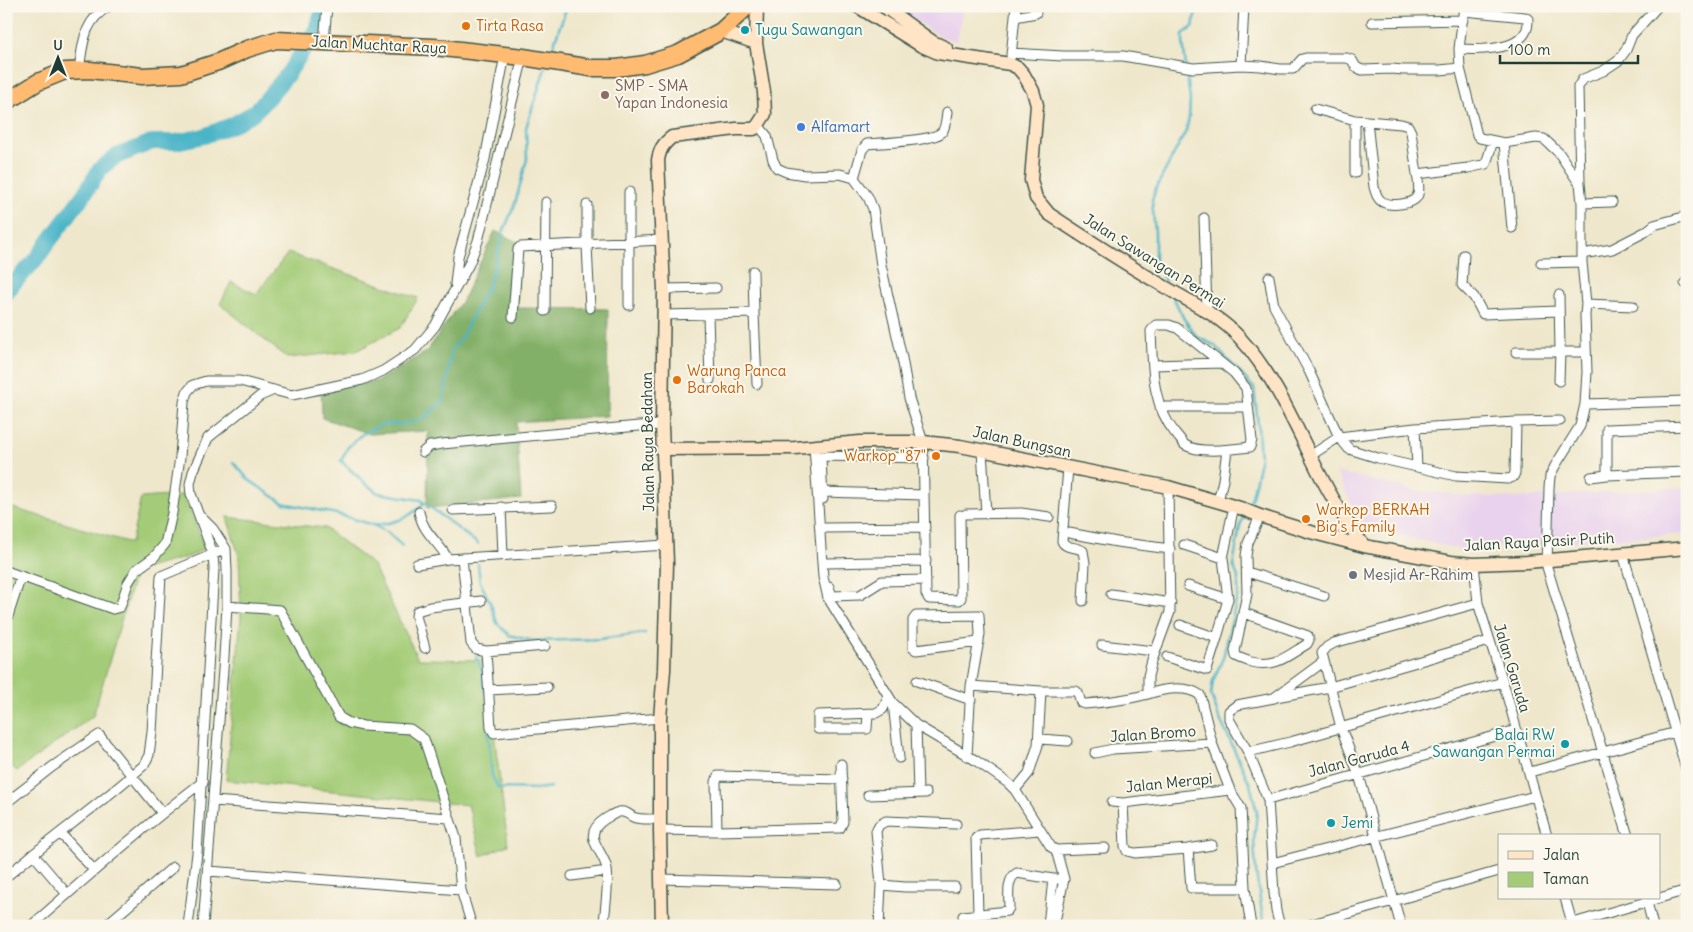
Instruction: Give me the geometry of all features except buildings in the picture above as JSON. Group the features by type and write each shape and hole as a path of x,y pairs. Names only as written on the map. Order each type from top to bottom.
{"highway":[{"name":"Jalan Muchtar Raya","path":"6,102 49,77 65,72 79,70 142,76 170,76 202,68 247,49 276,40 395,44 505,55 591,68 617,68 645,64 678,54 721,31 748,6"}],"street":[{"path":"79,70 84,38 90,22 109,6"},
{"path":"315,42 327,6"},
{"path":"757,6 756,43 764,92 765,114 758,126 767,136 777,168 786,172 805,175 840,174 854,178 868,197 873,209 881,265 902,358 907,390 923,442 926,594 929,599 959,600 961,598 963,514 1021,513 1049,517"},
{"path":"857,6 932,45 964,57 1123,56 1193,68 1241,65 1293,69 1302,59 1306,58 1347,58 1352,60 1356,67 1362,70 1440,70 1460,68"},
{"path":"884,6 932,45"},
{"path":"1010,58 1016,6"},
{"path":"1241,65 1244,6"},
{"path":"1627,834 1548,567 1548,488 1550,476 1580,426 1585,404 1586,304 1582,258 1578,87 1583,79 1603,71 1618,61 1626,50 1632,35 1658,6"},
{"path":"1463,12 1460,68 1477,135 1480,138 1504,142 1536,138 1544,139 1558,153 1580,183"},
{"path":"1372,22 1463,12 1528,19 1528,25 1524,34 1509,45 1479,50 1460,49"},
{"path":"1015,17 1036,13"},
{"path":"721,31 756,43"},
{"path":"455,287 458,257 485,159 505,55"},
{"path":"6,571 114,609 120,607 128,583 136,570 154,556 165,544 172,513 180,457 184,402 186,392 193,385 206,381 240,381 292,395 362,380 383,371 415,350 435,326 469,264 478,241 528,58"},
{"name":"Jalan Sawangan Permai","path":"1010,58 1024,74 1033,91 1037,105 1031,180 1036,198 1049,214 1156,282 1207,311 1240,337 1268,375 1292,415 1310,456 1350,528 1364,546"},
{"path":"1315,109 1355,120 1367,121 1401,124 1408,126 1413,141 1418,192 1416,198 1408,204 1385,204 1377,197 1374,187 1367,121"},
{"path":"854,178 862,150 867,144 906,142 939,134 944,128 947,112"},
{"path":"1355,120 1355,173"},
{"name":"Jalan Raya Bedahan","path":"662,926 660,718 666,617 666,545 662,425 664,289 658,160 660,149 672,137 758,126"},
{"path":"1417,174 1486,164 1493,140"},
{"path":"1504,142 1512,228"},
{"path":"628,305 629,192"},
{"path":"545,311 546,202"},
{"path":"1582,203 1612,202"},
{"path":"588,205 587,245 590,308"},
{"path":"1541,263 1582,258 1612,249 1645,232 1654,225 1687,216"},
{"path":"1204,218 1207,311"},
{"path":"513,317 518,249 522,246 587,245 662,240"},
{"path":"1464,255 1462,285 1474,297 1483,314 1559,311"},
{"path":"753,271 757,384"},
{"path":"1268,276 1274,306 1309,371 1339,438 1350,449 1456,476 1508,479 1513,477 1515,473 1516,422"},
{"path":"664,289 716,288"},
{"path":"1558,295 1559,381"},
{"path":"1586,304 1633,306"},
{"path":"663,315 754,313"},
{"path":"708,315 710,380"},
{"path":"1156,325 1170,325 1177,328 1221,363 1234,373 1246,388 1252,440 1250,447 1227,450 1200,450 1185,445 1166,421 1160,408 1154,385 1151,331 1156,325"},
{"path":"1516,352 1586,352"},
{"path":"1153,365 1221,363"},
{"path":"190,484 208,438 260,396 274,390"},
{"path":"1585,404 1687,401"},
{"path":"1160,408 1248,407"},
{"path":"1310,456 1339,438 1415,428 1516,422 1560,422"},
{"path":"423,452 430,446 442,444 662,425"},
{"path":"1607,475 1607,429 1687,426"},
{"path":"1415,428 1417,467"},
{"name":"Jalan Bungsan","path":"663,450 795,448 860,442 923,442 960,446 1168,487 1364,546"},
{"path":"814,446 822,577 825,591 839,618 891,701 916,725 1000,776 1015,790 1051,847 1056,850 1105,848"},
{"path":"1218,502 1224,480 1227,450"},
{"path":"982,451 986,514"},
{"path":"924,458 822,456 821,458 826,563 829,592 832,596 860,595 882,581 926,580"},
{"path":"180,457 190,484 191,494 212,554 213,599 197,853 187,925 203,926 227,606 226,549 212,528 198,513"},
{"path":"1068,468 1062,541 1066,546 1084,551 1083,601"},
{"path":"1591,477 1687,472"},
{"path":"1148,694 1148,676 1154,651 1170,612 1168,487"},
{"path":"823,492 924,495"},
{"path":"453,510 552,506"},
{"path":"501,507 503,555"},
{"path":"1167,657 1207,670 1228,599 1223,558 1237,507"},
{"path":"418,512 420,522 426,532 444,550 448,559"},
{"path":"1244,613 1308,636 1308,644 1276,663 1262,665 1236,656 1235,651 1247,594 1246,556 1256,514"},
{"path":"824,528 925,528"},
{"path":"1070,533 1170,549"},
{"path":"417,564 448,559 666,545"},
{"path":"1184,546 1223,558"},
{"name":"Jalan Raya Pasir Putih","path":"1364,546 1442,561 1474,564 1687,548"},
{"path":"6,877 144,765 149,755 161,576 226,549"},
{"path":"1623,554 1687,772"},
{"path":"462,558 465,601 471,643 476,649 545,646"},
{"path":"826,563 926,561"},
{"name":"Jalan Garuda","path":"1474,564 1478,603 1504,682 1516,730 1547,834"},
{"path":"1247,572 1324,596"},
{"path":"6,622 21,576"},
{"path":"1188,586 1228,599"},
{"path":"1111,594 1170,603"},
{"path":"425,648 416,616 417,611 423,608 465,601 481,601"},
{"path":"1401,926 1378,837 1359,774 1341,728 1322,653 1334,643 1478,603"},
{"path":"227,606 280,610 338,717 362,726 410,729 424,739 456,838 460,890 472,926"},
{"path":"967,756 971,686 979,642 979,615 916,616 913,620 912,643 913,648 916,650 979,642"},
{"path":"1180,625 1217,638"},
{"path":"1280,926 1276,911 1268,800 1248,752 1229,720 1229,711 1237,705 1330,687 1490,641"},
{"path":"1102,645 1154,651"},
{"path":"486,650 491,728 494,733 660,718"},
{"path":"1274,698 1324,662"},
{"path":"917,681 971,700"},
{"path":"1248,752 1504,682"},
{"path":"971,686 1042,691 1076,690 1081,703 1085,704 1121,701 1161,690 1191,690 1200,695 1212,743 1230,790 1241,808 1245,888 1251,926"},
{"path":"488,690 547,687"},
{"path":"1015,790 1029,773 1040,739 1042,691"},
{"path":"868,714 867,729 818,729 819,715 876,713 891,701"},
{"path":"891,701 899,758"},
{"path":"868,795 922,793 916,725"},
{"path":"1530,772 1687,729"},
{"name":"Jalan Garuda 4","path":"1268,800 1516,730"},
{"path":"6,803 52,767 99,735 162,812"},
{"path":"1040,739 1068,741"},
{"name":"Jalan Bromo","path":"1095,753 1113,749 1212,743"},
{"path":"603,925 607,871 605,860 594,843 594,831 597,824 617,812 621,812 627,813 634,818 660,825 717,831 840,828 843,822 841,764"},
{"path":"717,831 716,782 718,776 842,779"},
{"path":"31,926 162,812 201,783 213,783"},
{"name":"Jalan Merapi","path":"1112,802 1123,803 1230,790"},
{"path":"1272,863 1535,796"},
{"path":"213,801 449,818"},
{"path":"1123,803 1125,846 1127,851 1135,853 1212,845"},
{"path":"879,926 881,885 876,831 879,824 886,821 956,824"},
{"path":"978,914 976,838 980,835 1040,830"},
{"path":"61,834 94,870"},
{"path":"1188,849 1191,888 1245,888"},
{"path":"1051,925 1062,894 1064,879 1056,850"},
{"path":"33,854 67,894"},
{"path":"105,926 173,867"},
{"path":"1305,926 1498,870"},
{"path":"208,871 460,890"},
{"path":"572,876 607,871"},
{"path":"964,916 1007,911 1009,908 1010,880 1017,873 1064,879"},
{"path":"661,878 837,884"},
{"path":"1051,925 1053,879"},
{"path":"881,885 955,887"},
{"path":"1660,897 1687,890"},
{"path":"1565,900 1569,925 1646,900 1653,926"}],"shaded area":[{"path":"893,6 964,6 956,41 942,37"},
{"path":"1336,472 1419,491 1517,498 1687,487 1687,534 1458,549 1363,527"}],"green space":[{"path":"495,231 519,243 517,308 608,309 607,416 516,422 521,499 427,508 428,431 370,434 322,418 321,388 378,381 427,351 463,299"},
{"path":"288,253 418,298 400,328 356,351 287,358 220,304 231,282 256,294"},
{"path":"184,495 205,548 191,556 136,571 93,716 17,771 6,761 6,506 131,543 141,498"},
{"path":"227,517 325,528 373,565 418,659 485,660 508,845 481,856 468,805 226,780 241,617 239,556"}],"waterway":[{"path":"6,294 33,263 85,193 100,169 115,157 152,142 175,142 204,136 232,125 253,113 287,75 317,30 324,6"},
{"path":"550,55 567,6"},
{"path":"1165,281 1155,261 1152,200 1156,188 1186,131 1190,100 1183,34 1193,27 1197,6"},
{"path":"478,544 421,500 378,493 341,461 348,447 361,435 383,424 403,424 423,419 443,401 452,349 461,338 490,282 504,230 515,204 527,159 526,128 545,68"},
{"path":"1173,297 1184,319 1197,337 1214,345 1254,388 1260,461 1252,497 1248,506"},
{"path":"233,462 249,480 283,503 337,514 373,525 387,532 402,546"},
{"path":"374,525 389,523 406,517 423,505 422,500"},
{"path":"1245,514 1240,526 1233,565 1238,577 1238,593 1223,658 1213,681 1211,694 1218,715 1250,784 1257,812 1254,840 1256,872 1264,926"},
{"path":"478,564 480,582 490,602 497,623 509,635 534,641 599,639 645,633"},
{"path":"476,656 481,668 485,692"},
{"path":"488,730 492,776 498,788 537,789 551,787"}],"place":[{"name":"Tirta Rasa","path":"466,26"},
{"name":"Tugu Sawangan","path":"745,30"},
{"name":"SMP - SMA Yapan Indonesia","path":"605,95"},
{"name":"Alfamart","path":"801,127"},
{"name":"Warung Panca Barokah","path":"677,380"},
{"name":"Warkop \"87\"","path":"936,456"},
{"name":"Warkop BERKAH Big's Family","path":"1306,519"},
{"name":"Mesjid Ar-Rahim","path":"1353,575"},
{"name":"Balai RW Sawangan Permai","path":"1565,744"},
{"name":"Jemi","path":"1331,823"}]}
